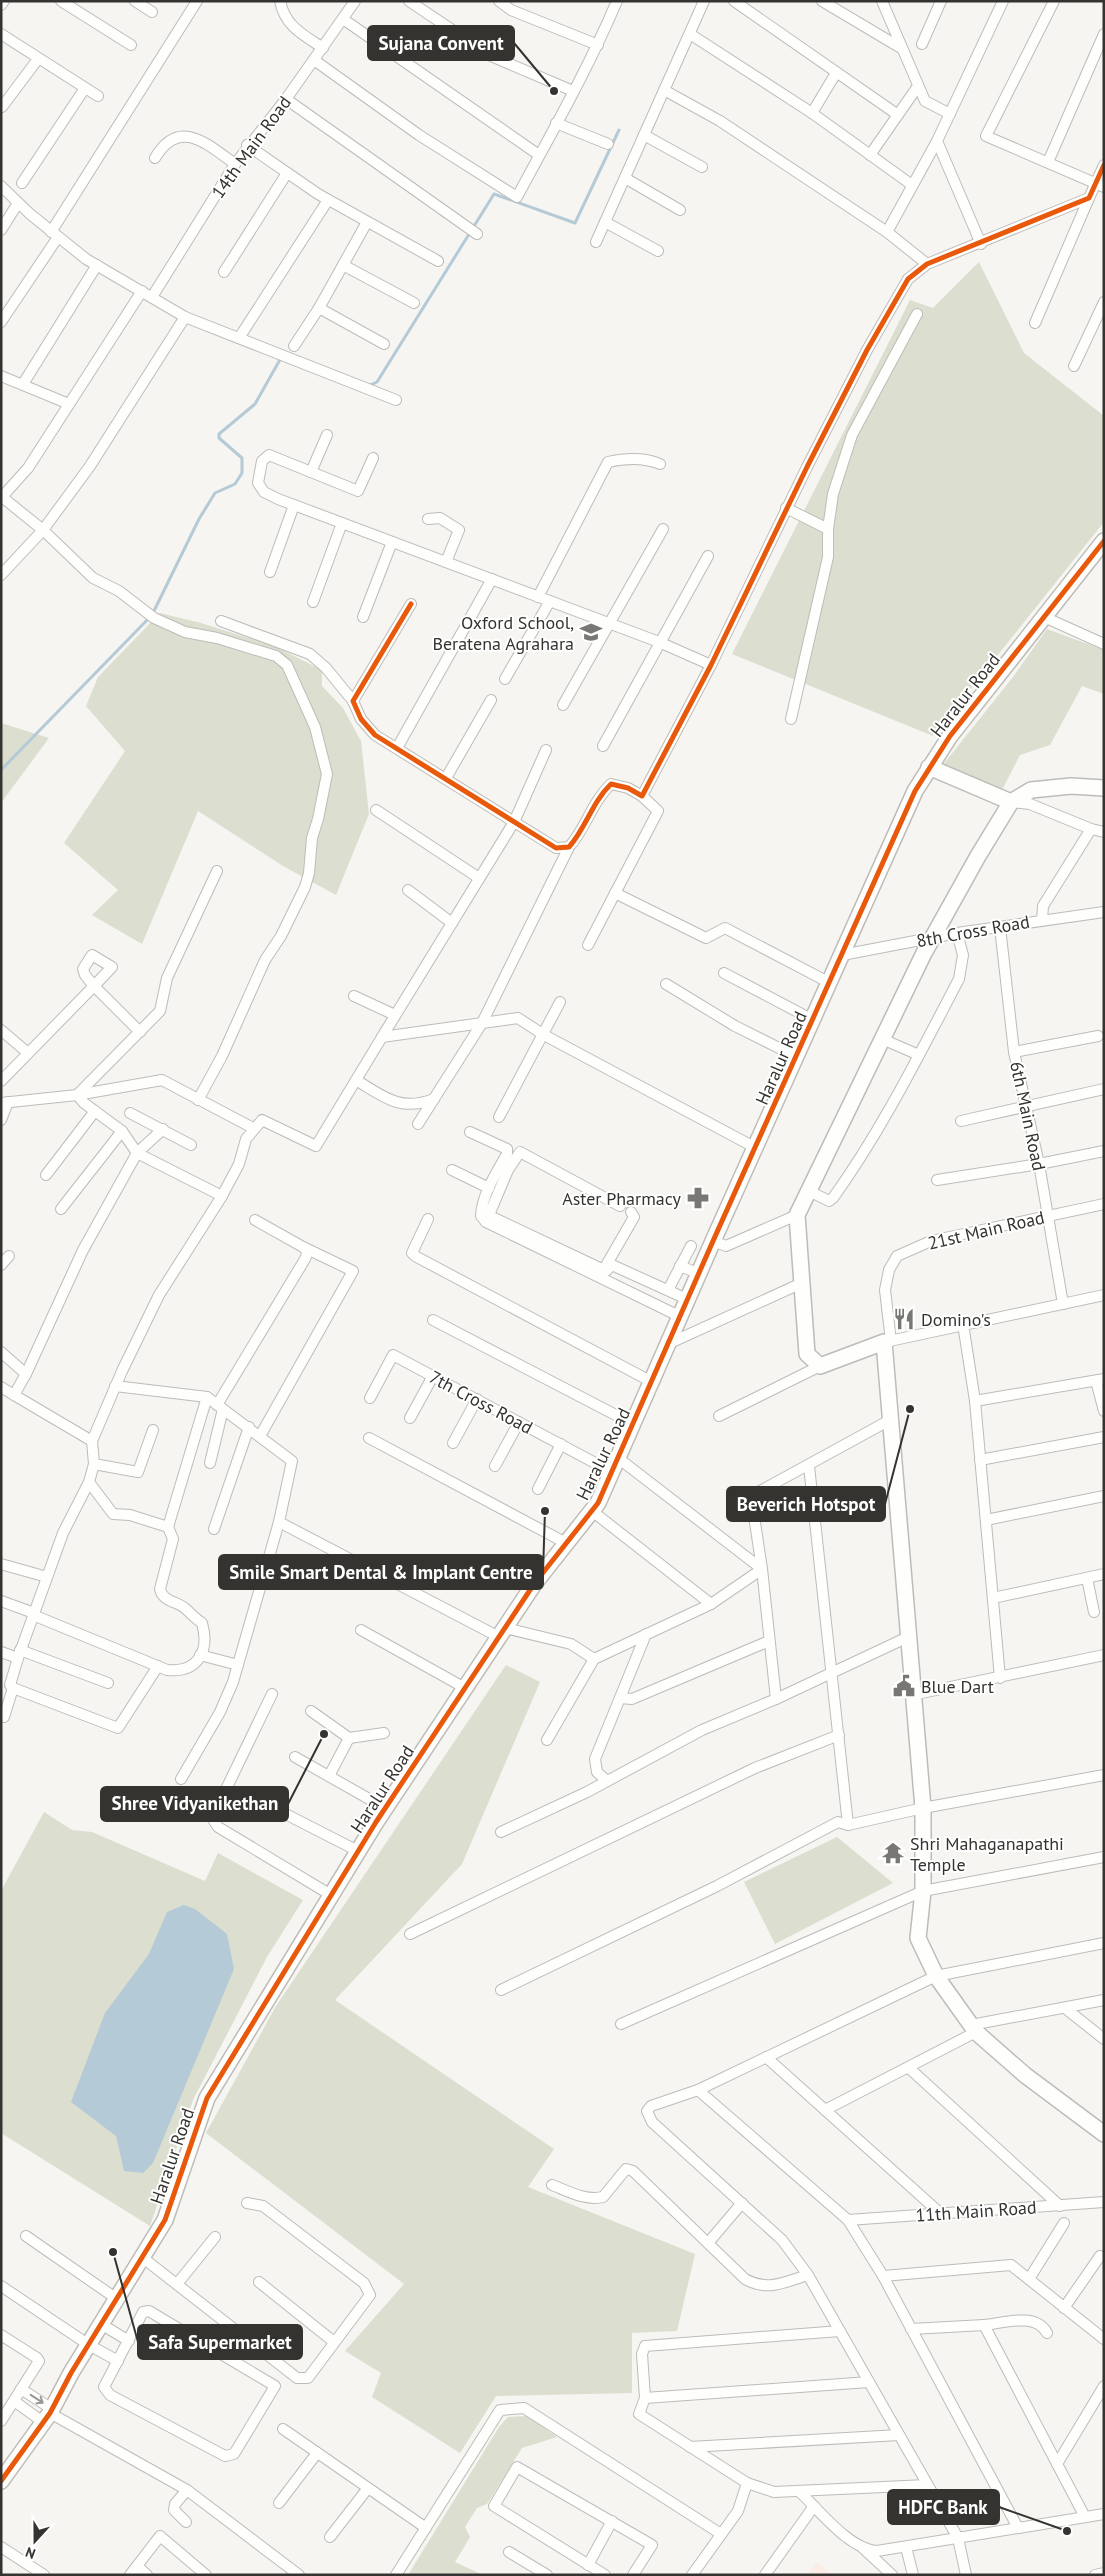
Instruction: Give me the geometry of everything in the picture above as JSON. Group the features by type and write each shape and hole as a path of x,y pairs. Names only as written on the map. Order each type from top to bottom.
{"street":[{"path":"1,5 4,1"},
{"path":"61,1 131,45"},
{"path":"135,1 152,12"},
{"path":"1,322 197,1"},
{"path":"280,1 283,16 301,33 322,48"},
{"name":"14th Main Road","path":"152,297 235,164 286,99 355,1"},
{"path":"409,1 491,56 573,91"},
{"path":"499,1 511,10 598,45"},
{"path":"314,60 419,135 517,197 598,45 617,1"},
{"path":"596,242 704,1"},
{"path":"734,1 898,115"},
{"path":"822,1 901,48"},
{"path":"882,1 925,101 950,114"},
{"path":"922,44 941,1"},
{"path":"887,232 937,141 1003,1"},
{"path":"1054,1 986,136 1100,186"},
{"path":"343,20 539,156"},
{"path":"1,34 98,96"},
{"path":"690,34 812,113 912,184"},
{"path":"1048,162 1104,34"},
{"path":"2,108 38,58"},
{"path":"812,113 836,73"},
{"path":"870,155 918,86"},
{"path":"22,183 85,88"},
{"path":"664,90 720,121 887,232 927,264"},
{"path":"286,99 477,234"},
{"path":"556,123 608,144"},
{"path":"644,135 702,167"},
{"path":"155,158 162,145 176,137 188,136 200,140 235,164"},
{"path":"937,141 981,244"},
{"path":"248,146 328,200 438,261"},
{"path":"1035,323 1089,198 1100,186 1104,165"},
{"path":"224,272 287,173"},
{"path":"625,178 680,210"},
{"path":"1,186 55,234 97,265 185,317 239,338 278,356 396,400"},
{"path":"642,796 711,665 786,508 896,298 908,280 927,264 981,244 1089,198"},
{"path":"239,338 328,200"},
{"path":"1,230 18,203"},
{"path":"294,346 319,308 367,222"},
{"path":"605,222 658,251"},
{"path":"23,384 97,265"},
{"path":"343,265 414,303"},
{"path":"142,291 28,468 1,498 43,530 93,578 119,591 150,615 185,632 217,638 276,656 287,665 315,727 327,774 318,819 312,838 309,873 305,887 281,936 262,968 222,1056 198,1100"},
{"path":"1074,366 1104,302"},
{"path":"319,308 384,344"},
{"path":"791,719 828,557 828,529 833,494 852,435 917,314"},
{"path":"1,575 43,530 90,466 185,317"},
{"path":"1,376 69,404"},
{"path":"311,472 326,435"},
{"path":"373,458 358,491 269,455 262,461 258,482 264,492 294,505 659,642 711,665"},
{"path":"538,597 608,462 625,458 650,460 660,464"},
{"path":"270,572 294,505"},
{"path":"786,508 828,529"},
{"path":"428,519 440,518 459,530 446,562"},
{"path":"313,602 342,523"},
{"path":"563,705 663,530"},
{"name":"Haralur Road","path":"1,2481 48,2415 88,2345 165,2220 207,2098 386,1808 534,1584 598,1503 689,1300 713,1241 915,791 928,767 950,736 1104,541"},
{"path":"363,617 392,542"},
{"path":"603,746 708,556"},
{"path":"397,748 492,580"},
{"path":"506,679 550,601"},
{"path":"352,701 411,604"},
{"path":"1044,617 1104,644"},
{"path":"221,621 310,654 326,668 352,701 361,719 375,735 556,848 569,847"},
{"path":"446,778 490,700"},
{"path":"4,1717 13,1688 10,1680 63,1533 90,1482 94,1464 92,1441 115,1386 159,1295 222,1196 239,1164 246,1139 253,1128 262,1120 316,1146 514,822 546,750"},
{"path":"928,767 1011,802 1030,804 1091,829 1104,832"},
{"path":"418,1124 482,1023 569,847 578,838 602,792 610,784 628,788 642,796 658,811 588,945"},
{"path":"820,1366 807,1354 797,1215 882,1039 932,938 1011,802 1031,790 1071,786 1104,788"},
{"path":"376,810 480,878"},
{"path":"1042,920 1044,906 1091,829"},
{"path":"77,1095 140,1032 163,1005 162,995 167,978 217,871"},
{"path":"408,890 452,923"},
{"path":"615,893 706,938 725,928 830,983"},
{"name":"8th Cross Road","path":"842,955 957,933 1104,912"},
{"name":"6th Main Road","path":"1000,927 1014,1052 1039,1164 1063,1304"},
{"path":"809,1191 829,1201 834,1198 852,1171 919,1055 959,978 963,955 957,933"},
{"path":"724,973 813,1020"},
{"path":"666,984 735,1026 797,1057"},
{"path":"1,1081 94,986 140,1032"},
{"path":"354,996 395,1015"},
{"path":"499,1117 560,1002"},
{"path":"382,1037 518,1018 544,1035 756,1148"},
{"path":"1,1030 28,1053"},
{"path":"1014,1052 1098,1036"},
{"path":"882,1039 919,1055"},
{"path":"1,1120 4,1103 77,1095 162,1080 253,1128"},
{"path":"356,1080 387,1099 401,1104 412,1106 434,1099"},
{"path":"960,1121 1104,1089"},
{"path":"77,1095 95,1112 122,1131 137,1153 222,1196"},
{"path":"46,1175 95,1112"},
{"path":"130,1113 164,1129 191,1146"},
{"path":"14,1395 26,1374 82,1250 137,1153 164,1129"},
{"path":"61,1209 122,1131"},
{"path":"470,1132 507,1149 507,1154 489,1188 481,1216 603,1270 608,1271 612,1265 689,1300"},
{"path":"937,1180 1039,1164 1104,1151"},
{"path":"488,1219 508,1170 520,1152 620,1206"},
{"path":"452,1170 489,1188"},
{"name":"21st Main Road","path":"887,1341 885,1290 889,1270 897,1256 923,1243 1104,1204"},
{"path":"603,1270 634,1217 631,1212"},
{"path":"713,1241 726,1246 797,1215"},
{"path":"428,1219 414,1247 412,1253 415,1256 652,1382"},
{"path":"488,1219 681,1317"},
{"path":"255,1220 353,1271 260,1436"},
{"path":"210,1463 220,1407 305,1259 308,1251 304,1246"},
{"path":"668,1290 690,1246"},
{"path":"1,1265 9,1256"},
{"path":"680,1266 700,1274"},
{"path":"670,1343 802,1282"},
{"path":"719,1416 820,1366 887,1341 1104,1295"},
{"path":"433,1320 633,1424"},
{"path":"963,1324 975,1401 1000,1678"},
{"path":"887,1341 890,1420 922,1808 923,1891 918,1938 936,1976 973,2029 1025,2075 1104,2134"},
{"path":"1,1352 26,1374"},
{"name":"7th Cross Road","path":"370,1398 393,1355 561,1444 615,1465 762,1569"},
{"path":"410,1418 433,1376"},
{"path":"975,1401 1100,1380 1104,1411"},
{"path":"115,1386 207,1397 292,1461 279,1522 228,1696 181,1779"},
{"path":"1,1387 92,1441"},
{"path":"1,1601 167,1670 186,1670 194,1665 205,1642 202,1623 187,1610 166,1599 161,1594 160,1589 173,1539 168,1527 207,1397"},
{"path":"453,1443 477,1400"},
{"path":"776,1699 752,1496 890,1420"},
{"path":"496,1466 519,1422"},
{"path":"214,1529 249,1427"},
{"path":"94,1464 138,1472 153,1430"},
{"path":"980,1460 1104,1437"},
{"path":"369,1438 566,1543"},
{"path":"538,1489 561,1444"},
{"path":"809,1466 833,1672 848,1825"},
{"path":"90,1482 113,1514 130,1515 168,1527"},
{"path":"986,1520 1104,1496"},
{"path":"592,1511 711,1604"},
{"path":"279,1522 502,1632 571,1644 594,1659"},
{"path":"1,1564 47,1577"},
{"path":"547,1740 594,1659 711,1604 762,1569"},
{"path":"993,1598 1104,1574"},
{"path":"1087,1578 1094,1612"},
{"path":"361,1630 465,1688"},
{"path":"607,1781 597,1772 595,1759 646,1634"},
{"path":"501,1832 607,1781 702,1730 776,1699 908,1637"},
{"path":"620,1698 632,1699 769,1641"},
{"path":"1,1652 19,1654 108,1683"},
{"path":"200,1655 238,1665"},
{"path":"912,1695 1104,1655"},
{"path":"13,1688 118,1728 122,1725 158,1666"},
{"path":"272,1694 215,1812 214,1822 218,1827 331,1895"},
{"path":"311,1711 349,1738 384,1732"},
{"path":"410,1934 755,1768 839,1735"},
{"path":"329,1776 349,1738"},
{"path":"295,1757 386,1808"},
{"path":"501,1990 717,1886 838,1822 848,1825 922,1808 1104,1774"},
{"path":"262,1802 358,1851"},
{"path":"621,2024 923,1891 1104,1857"},
{"path":"966,2575 958,2538 808,2275 782,2240 648,2116 647,2111 652,2106 698,2090 936,1976 1104,1943"},
{"path":"825,2110 909,2068 973,2029 1104,2000"},
{"path":"1065,2008 1104,2039"},
{"path":"766,2057 940,2213"},
{"path":"909,2068 1060,2206"},
{"path":"698,2090 848,2220 882,2276 1018,2528"},
{"path":"552,2185 585,2198 596,2199 603,2197 621,2172 626,2169 633,2170 745,2279 757,2286 766,2287 808,2275"},
{"name":"11th Main Road","path":"848,2220 1104,2202"},
{"path":"142,2258 297,2378 308,2378 370,2294 364,2284 263,2206 248,2203"},
{"path":"708,2243 742,2203"},
{"path":"1029,2279 1064,2223"},
{"path":"26,2236 117,2299"},
{"path":"177,2284 216,2236"},
{"path":"1064,2308 1100,2256"},
{"path":"882,2276 1011,2265 1104,2339"},
{"path":"259,2282 334,2342"},
{"path":"1,2286 88,2345 118,2361"},
{"path":"149,2311 275,2386 234,2454 225,2456 110,2395 104,2387 128,2340 143,2312 149,2311"},
{"path":"911,2329 1031,2320 1040,2324 1047,2333"},
{"path":"101,2324 128,2340"},
{"path":"984,2325 1085,2517"},
{"path":"840,2331 644,2346 642,2354 646,2398 639,2414 746,2483 774,2492 927,2484"},
{"path":"1,2335 39,2361 1,2420"},
{"path":"646,2398 869,2382"},
{"path":"1057,2464 1104,2386"},
{"path":"22,2390 48,2415"},
{"path":"14,2402 48,2415 187,2490 298,2575"},
{"path":"396,2575 500,2410 524,2408 721,2534"},
{"path":"283,2429 426,2528"},
{"path":"690,2447 899,2435"},
{"path":"279,2503 317,2453"},
{"path":"605,2575 494,2506 517,2467 652,2545 633,2575"},
{"path":"692,2575 738,2511 746,2483"},
{"path":"330,2537 368,2488"},
{"path":"186,2522 174,2510 175,2504 187,2490"},
{"path":"800,2492 849,2540 862,2548 892,2575"},
{"path":"766,2575 814,2506"},
{"path":"862,2548 883,2551 1104,2514"},
{"path":"588,2565 612,2521"},
{"path":"147,2575 134,2571 160,2536 206,2575"},
{"path":"1,2547 44,2575"},
{"path":"906,2547 913,2575"},
{"path":"509,2552 547,2575"},
{"path":"1095,2575 1104,2573"}],"shaded area":[{"path":"979,262 1024,353 1104,416 1104,522 933,736 732,654 910,300 933,308"},
{"path":"160,613 201,623 276,647 322,670 322,686 343,708 361,741 369,814 336,895 283,866 198,811 142,944 92,915 118,890 64,843 125,751 86,706 98,677"},
{"path":"1047,629 1104,650 1104,694 1082,686 1050,745 1020,755 1002,790 942,766 1013,677"},
{"path":"1,723 49,738 1,803"},
{"path":"506,1665 540,1682 462,1864 335,2000 554,2149 528,2187 695,2254 677,2331 632,2333 632,2393 496,2396 460,2453 372,2397 381,2373 345,2351 404,2284 206,2133 276,2006"},
{"path":"44,1812 72,1830 92,1832 205,1881 218,1853 303,1900 267,1957 193,2100 150,2226 1,2133 1,1891"},
{"path":"837,1837 893,1883 775,1944 744,1882"},
{"path":"527,2416 557,2437 522,2448 487,2504 477,2508 465,2527 470,2537 455,2562 483,2575 408,2575 499,2427 508,2417"},
{"path":"817,2562 832,2575 807,2575"}],"water":[{"path":"184,1905 195,1909 227,1934 234,1969 153,2163 143,2173 124,2171 116,2136 71,2102 105,2013 149,1954 167,1912"}],"waterway":[{"path":"368,386 377,382 494,194 575,223 619,130"},
{"path":"1,770 152,615 199,519 215,493 235,484 242,473 242,458 219,438 219,434 255,404 282,356"}],"cycle path":[{"path":"411,604 353,701 361,719 375,735 556,848 569,847 604,791 611,784 628,788 642,796 711,665 807,467 867,350 908,279 927,264 1089,198 1104,165"},
{"path":"1,2481 50,2413 71,2373 165,2220 207,2098 376,1822 534,1584 598,1503 713,1241 915,791 950,736 1104,541"}],"place":[{"name":"Sujana Convent","path":"554,91"},
{"name":"Oxford School, Beratena Agrahara","path":"591,632"},
{"name":"Aster Pharmacy","path":"698,1198"},
{"name":"Domino's","path":"904,1319"},
{"name":"Beverich Hotspot","path":"910,1409"},
{"name":"Smile Smart Dental & Implant Centre","path":"545,1511"},
{"name":"Blue Dart","path":"904,1686"},
{"name":"Shree Vidyanikethan","path":"324,1734"},
{"name":"Shri Mahaganapathi Temple","path":"893,1853"},
{"name":"Safa Supermarket","path":"113,2252"},
{"name":"HDFC Bank","path":"1067,2531"}]}
